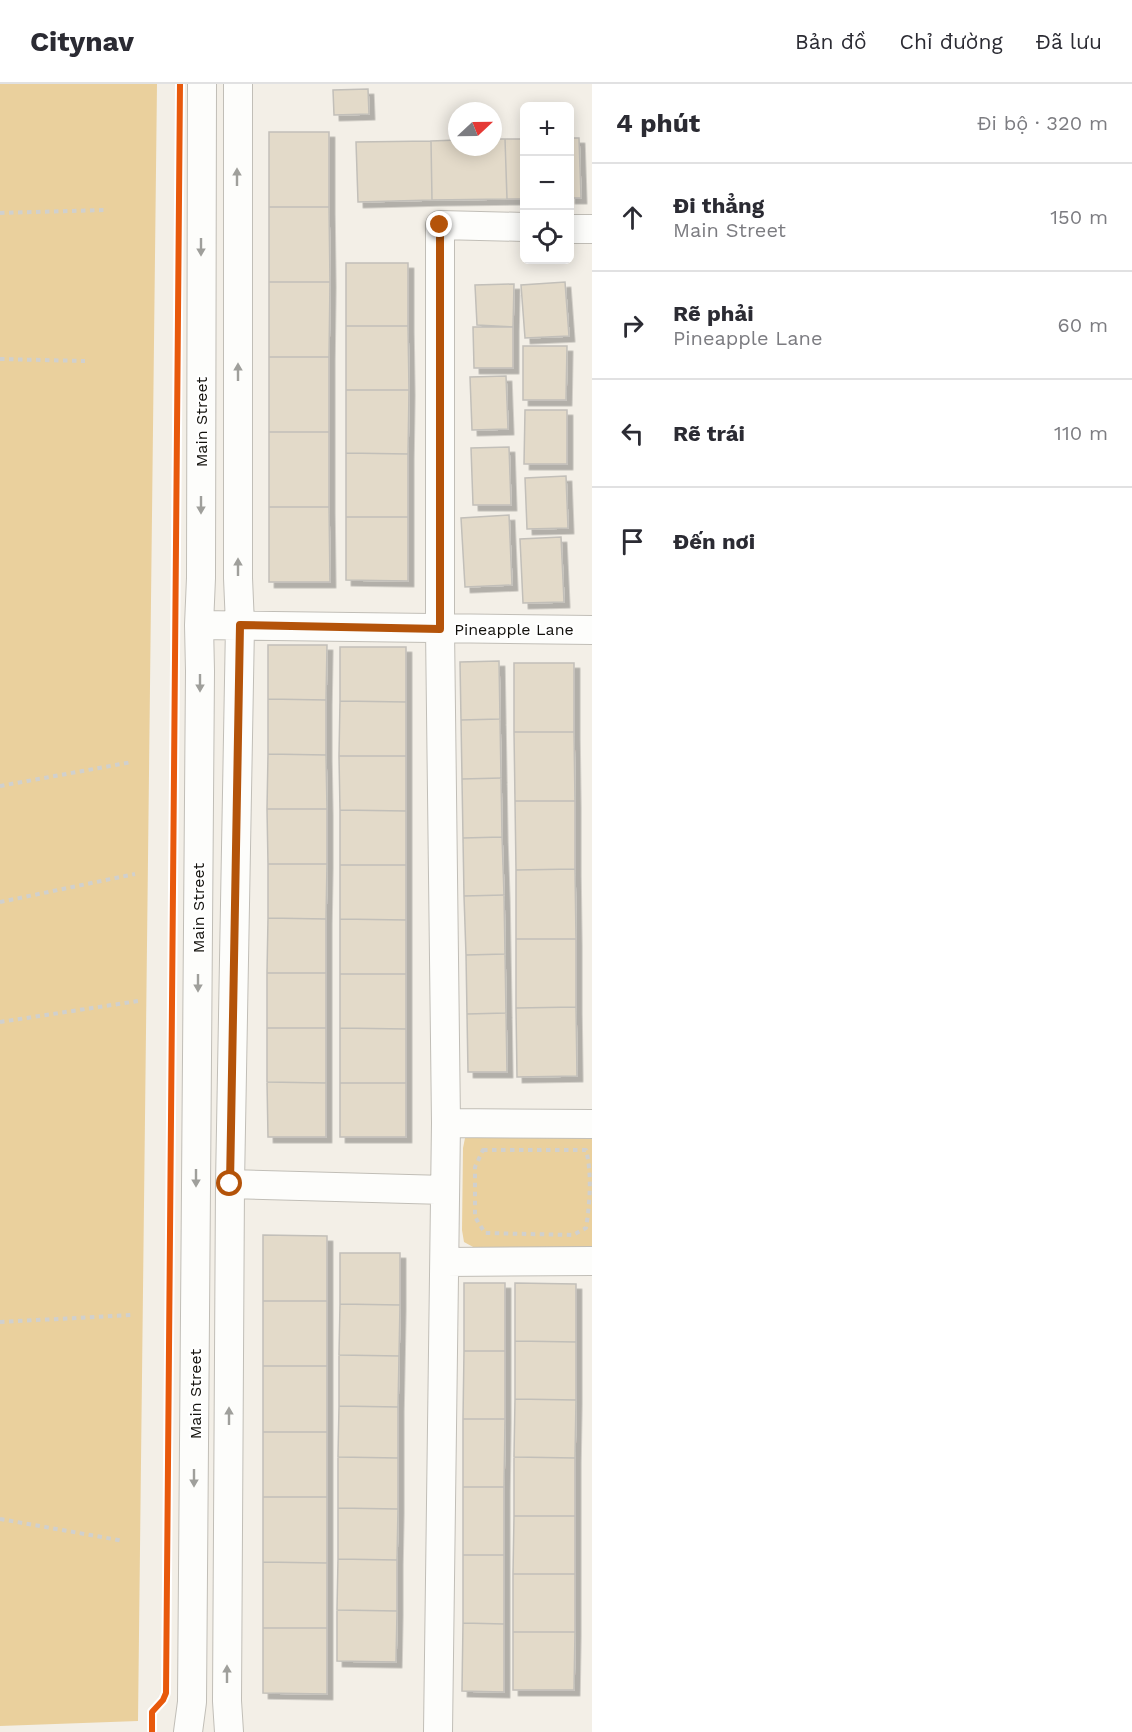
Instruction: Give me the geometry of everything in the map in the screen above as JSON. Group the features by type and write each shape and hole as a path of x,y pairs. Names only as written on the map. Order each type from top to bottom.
{"street":[{"name":"Main Street","path":"188,1732 192,1690 201,578 202,84"},
{"name":"Main Street","path":"229,1732 227,1701 230,1184 248,625 238,578 238,84"},
{"path":"438,1732 446,1123 440,629 440,225 520,227"},
{"path":"574,229 592,229"},
{"name":"Pineapple Lane","path":"199,625 592,630"},
{"path":"446,1123 592,1124"},
{"path":"230,1184 445,1190"},
{"path":"445,1262 592,1261"}],"path":[{"path":"0,213 106,210"},
{"path":"0,358 85,362"},
{"path":"0,786 132,762"},
{"path":"0,902 135,874"},
{"path":"0,1022 138,1001"},
{"path":"483,1150 585,1150 591,1160 592,1188 586,1228 573,1235 485,1233 475,1217 476,1167 483,1150"},
{"path":"0,1322 132,1315"},
{"path":"0,1519 124,1541"}],"shaded area":[{"path":"0,84 157,84 138,1721 0,1726"},
{"path":"477,1131 592,1133 592,1247 475,1248 464,1242 462,1230 463,1148 465,1138"}],"building":[{"path":"368,89 369,114 334,115 333,90"},
{"path":"269,132 329,132 329,207 269,207"},
{"path":"574,138 579,138 581,198 574,198"},
{"path":"502,139 505,139 507,199 432,200 431,141 448,140 448,156 502,156"},
{"path":"505,139 520,139 520,199 507,199"},
{"path":"431,141 432,200 358,202 356,142"},
{"path":"269,207 329,207 330,282 269,282"},
{"path":"346,263 408,263 408,326 346,326"},
{"path":"269,282 330,282 329,357 269,357"},
{"path":"565,282 569,336 525,338 521,285"},
{"path":"514,284 513,327 477,325 475,285"},
{"path":"346,326 408,326 409,390 346,390"},
{"path":"473,327 513,327 513,368 474,368"},
{"path":"523,346 567,346 566,400 523,400"},
{"path":"269,357 329,357 329,432 269,432"},
{"path":"506,376 508,429 472,430 470,377"},
{"path":"346,390 409,390 408,454 346,453"},
{"path":"525,410 567,410 567,464 524,464"},
{"path":"269,432 329,432 329,507 269,507"},
{"path":"509,447 511,505 473,505 471,448"},
{"path":"346,453 408,454 408,517 346,517"},
{"path":"566,476 568,528 527,529 525,478"},
{"path":"269,507 329,507 330,582 269,582"},
{"path":"509,515 512,585 465,587 461,518"},
{"path":"346,517 408,517 408,581 346,580"},
{"path":"561,537 564,602 523,603 520,539"},
{"path":"268,645 327,645 326,700 268,699"},
{"path":"340,647 406,647 406,702 340,701"},
{"path":"499,661 500,719 461,720 460,662"},
{"path":"514,663 574,663 574,732 514,732"},
{"path":"268,699 326,700 326,755 268,754"},
{"path":"340,701 406,702 406,756 339,756"},
{"path":"500,719 501,778 462,779 461,720"},
{"path":"514,732 574,732 575,801 515,801"},
{"path":"268,754 326,755 327,809 267,809"},
{"path":"339,756 406,756 406,811 340,810"},
{"path":"501,778 502,837 463,838 462,779"},
{"path":"515,801 575,801 575,869 516,870"},
{"path":"267,809 327,809 327,864 268,864"},
{"path":"340,810 406,811 406,865 340,865"},
{"path":"502,837 504,895 464,896 463,838"},
{"path":"268,864 327,864 326,919 268,918"},
{"path":"340,865 406,865 406,920 340,919"},
{"path":"575,869 576,939 516,939 516,870"},
{"path":"504,895 505,954 466,955 464,896"},
{"path":"268,918 326,919 326,973 267,973"},
{"path":"340,919 406,920 406,974 340,974"},
{"path":"516,939 576,939 576,1007 516,1008"},
{"path":"505,954 506,1013 467,1014 466,955"},
{"path":"267,973 326,973 326,1028 267,1028"},
{"path":"340,974 406,974 406,1029 340,1028"},
{"path":"576,1007 577,1076 517,1077 516,1008"},
{"path":"506,1013 507,1072 468,1072 467,1014"},
{"path":"267,1028 326,1028 326,1083 267,1082"},
{"path":"340,1028 406,1029 406,1083 340,1083"},
{"path":"267,1082 326,1083 326,1137 268,1137"},
{"path":"340,1083 406,1083 406,1137 340,1137"},
{"path":"263,1235 327,1236 327,1301 263,1301"},
{"path":"340,1253 400,1253 400,1305 340,1304"},
{"path":"464,1283 505,1283 505,1351 464,1351"},
{"path":"515,1283 576,1284 576,1342 515,1341"},
{"path":"263,1301 327,1301 327,1366 263,1366"},
{"path":"340,1304 400,1305 399,1356 339,1355"},
{"path":"515,1341 576,1342 576,1400 515,1399"},
{"path":"464,1351 505,1351 505,1419 463,1419"},
{"path":"339,1355 399,1356 398,1407 339,1406"},
{"path":"263,1366 327,1366 327,1432 263,1432"},
{"path":"515,1399 576,1400 575,1458 514,1457"},
{"path":"339,1406 398,1407 398,1458 338,1457"},
{"path":"463,1419 505,1419 504,1487 463,1487"},
{"path":"263,1432 327,1432 327,1497 263,1497"},
{"path":"338,1457 398,1458 398,1509 338,1508"},
{"path":"514,1457 575,1458 575,1516 514,1516"},
{"path":"463,1487 504,1487 504,1555 463,1555"},
{"path":"263,1497 327,1497 327,1563 263,1562"},
{"path":"338,1508 398,1509 397,1560 338,1559"},
{"path":"514,1516 575,1516 575,1574 513,1574"},
{"path":"463,1555 504,1555 504,1624 463,1623"},
{"path":"338,1559 397,1560 397,1611 337,1610"},
{"path":"263,1562 327,1563 327,1628 263,1628"},
{"path":"513,1574 575,1574 575,1632 513,1632"},
{"path":"337,1610 397,1611 396,1662 337,1661"},
{"path":"463,1623 504,1624 504,1692 462,1691"},
{"path":"263,1628 327,1628 327,1694 263,1693"},
{"path":"513,1632 575,1632 574,1690 513,1690"}],"cycle path":[{"path":"152,1732 152,1712 166,1693 180,84"}],"route":[{"path":"230,1184 240,625 440,629 440,225"}]}
